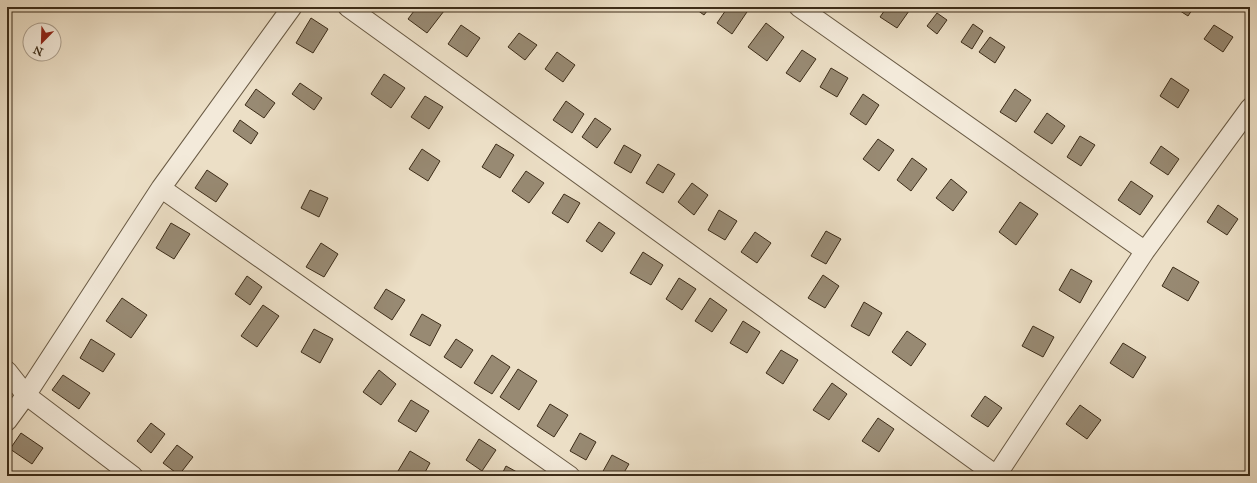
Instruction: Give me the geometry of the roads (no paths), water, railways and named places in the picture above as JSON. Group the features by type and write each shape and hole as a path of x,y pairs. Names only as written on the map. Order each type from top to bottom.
{"street":[{"path":"7,421 26,395 161,188 292,7"},
{"path":"348,7 996,476 1145,251 1250,108"},
{"path":"799,7 1145,251"},
{"path":"161,188 570,476"},
{"path":"7,371 26,395 133,476"}]}
